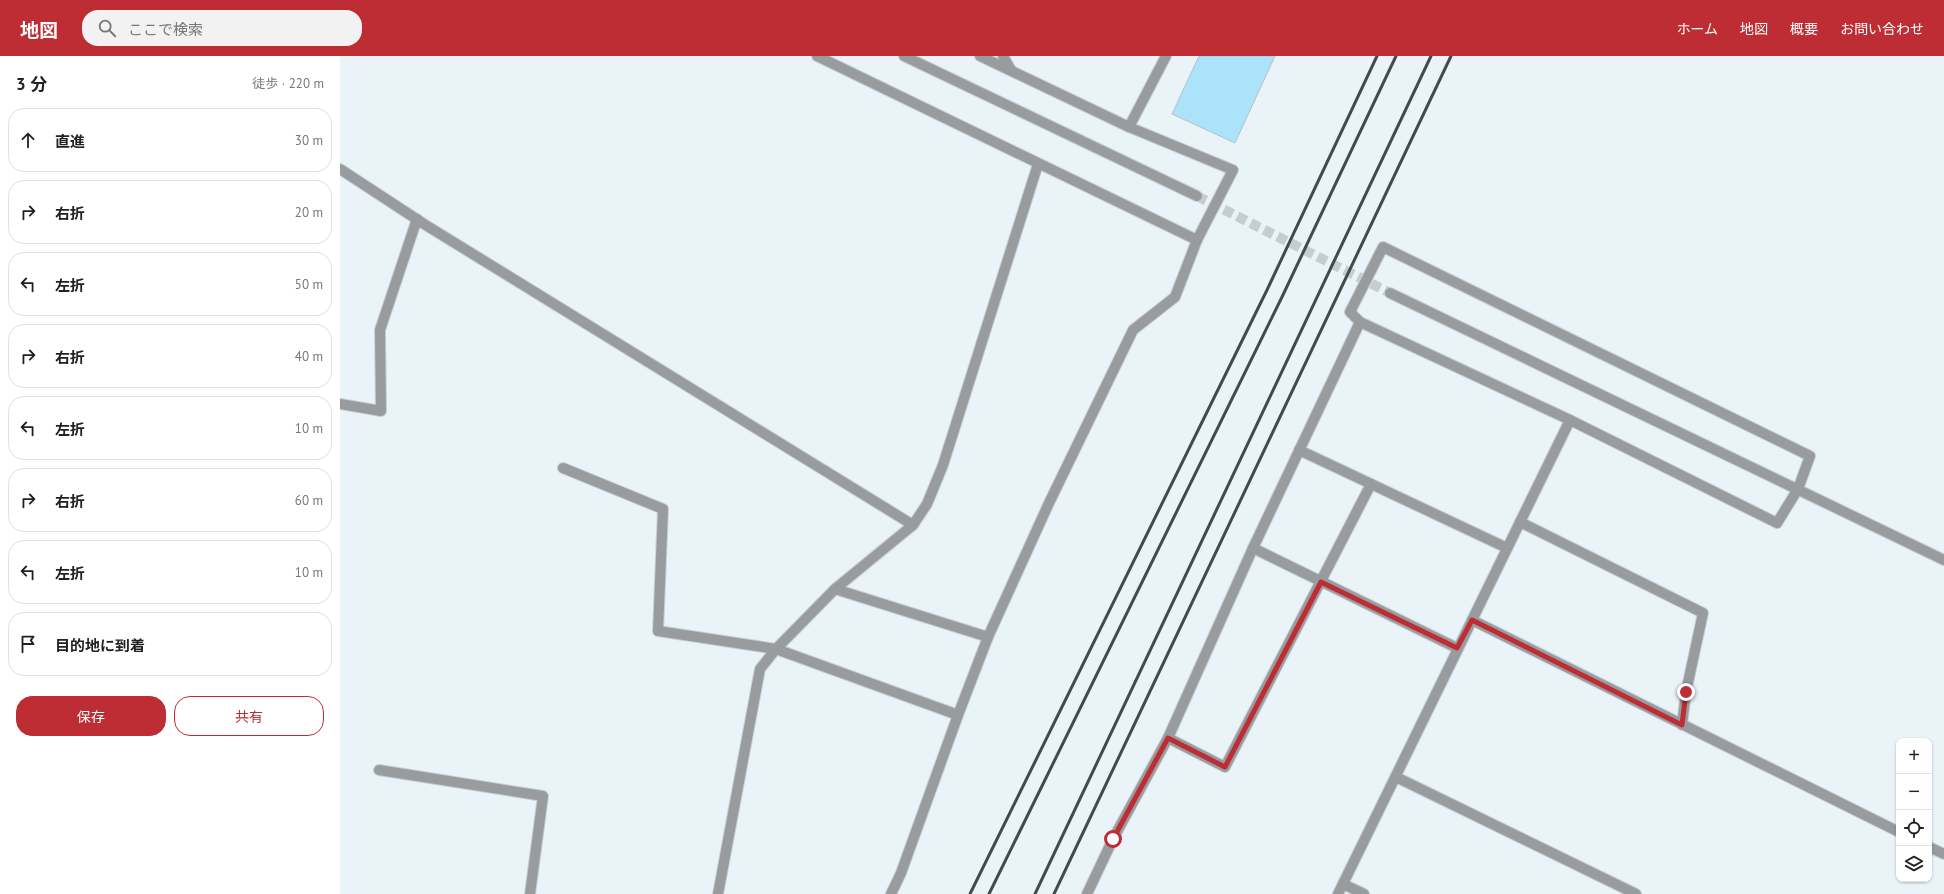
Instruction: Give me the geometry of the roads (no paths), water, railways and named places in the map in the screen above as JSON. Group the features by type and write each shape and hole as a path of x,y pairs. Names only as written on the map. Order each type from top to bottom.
{"street":[{"path":"817,56 1197,240"},
{"path":"904,56 1197,196"},
{"path":"891,894 901,873 988,637 1049,502 1133,330 1175,297 1197,240 1233,170 1129,127 980,56"},
{"path":"1003,56 1011,70"},
{"path":"1129,127 1166,56"},
{"path":"718,894 760,669 776,649 835,589 913,525 927,504 943,465 1038,164"},
{"path":"340,169 417,219 913,525"},
{"path":"340,404 381,411 380,330 417,219"},
{"path":"1383,247 1810,456 1798,490 1777,523 1570,420 1360,322 1350,312 1383,247"},
{"path":"1390,293 1944,560"},
{"path":"1087,894 1113,839 1168,738 1253,548 1360,322"},
{"path":"1338,894 1396,777 1457,648 1570,420"},
{"path":"1299,450 1507,548"},
{"path":"563,468 663,509 658,630 776,649 958,715"},
{"path":"1168,738 1225,767 1372,484"},
{"path":"1520,522 1702,613 1686,692 1682,725"},
{"path":"1253,548 1457,648"},
{"path":"835,589 988,637"},
{"path":"1472,620 1896,831"},
{"path":"379,770 543,796 530,894"},
{"path":"1396,777 1636,894"},
{"path":"1932,848 1944,854"},
{"path":"1343,884 1364,894"}],"tunnel":[{"path":"1197,196 1390,293"}],"railway":[{"path":"970,894 1267,290 1377,56"},
{"path":"989,894 1282,297 1396,56"},
{"path":"1035,894 1431,56"},
{"path":"1054,894 1451,56"}]}
